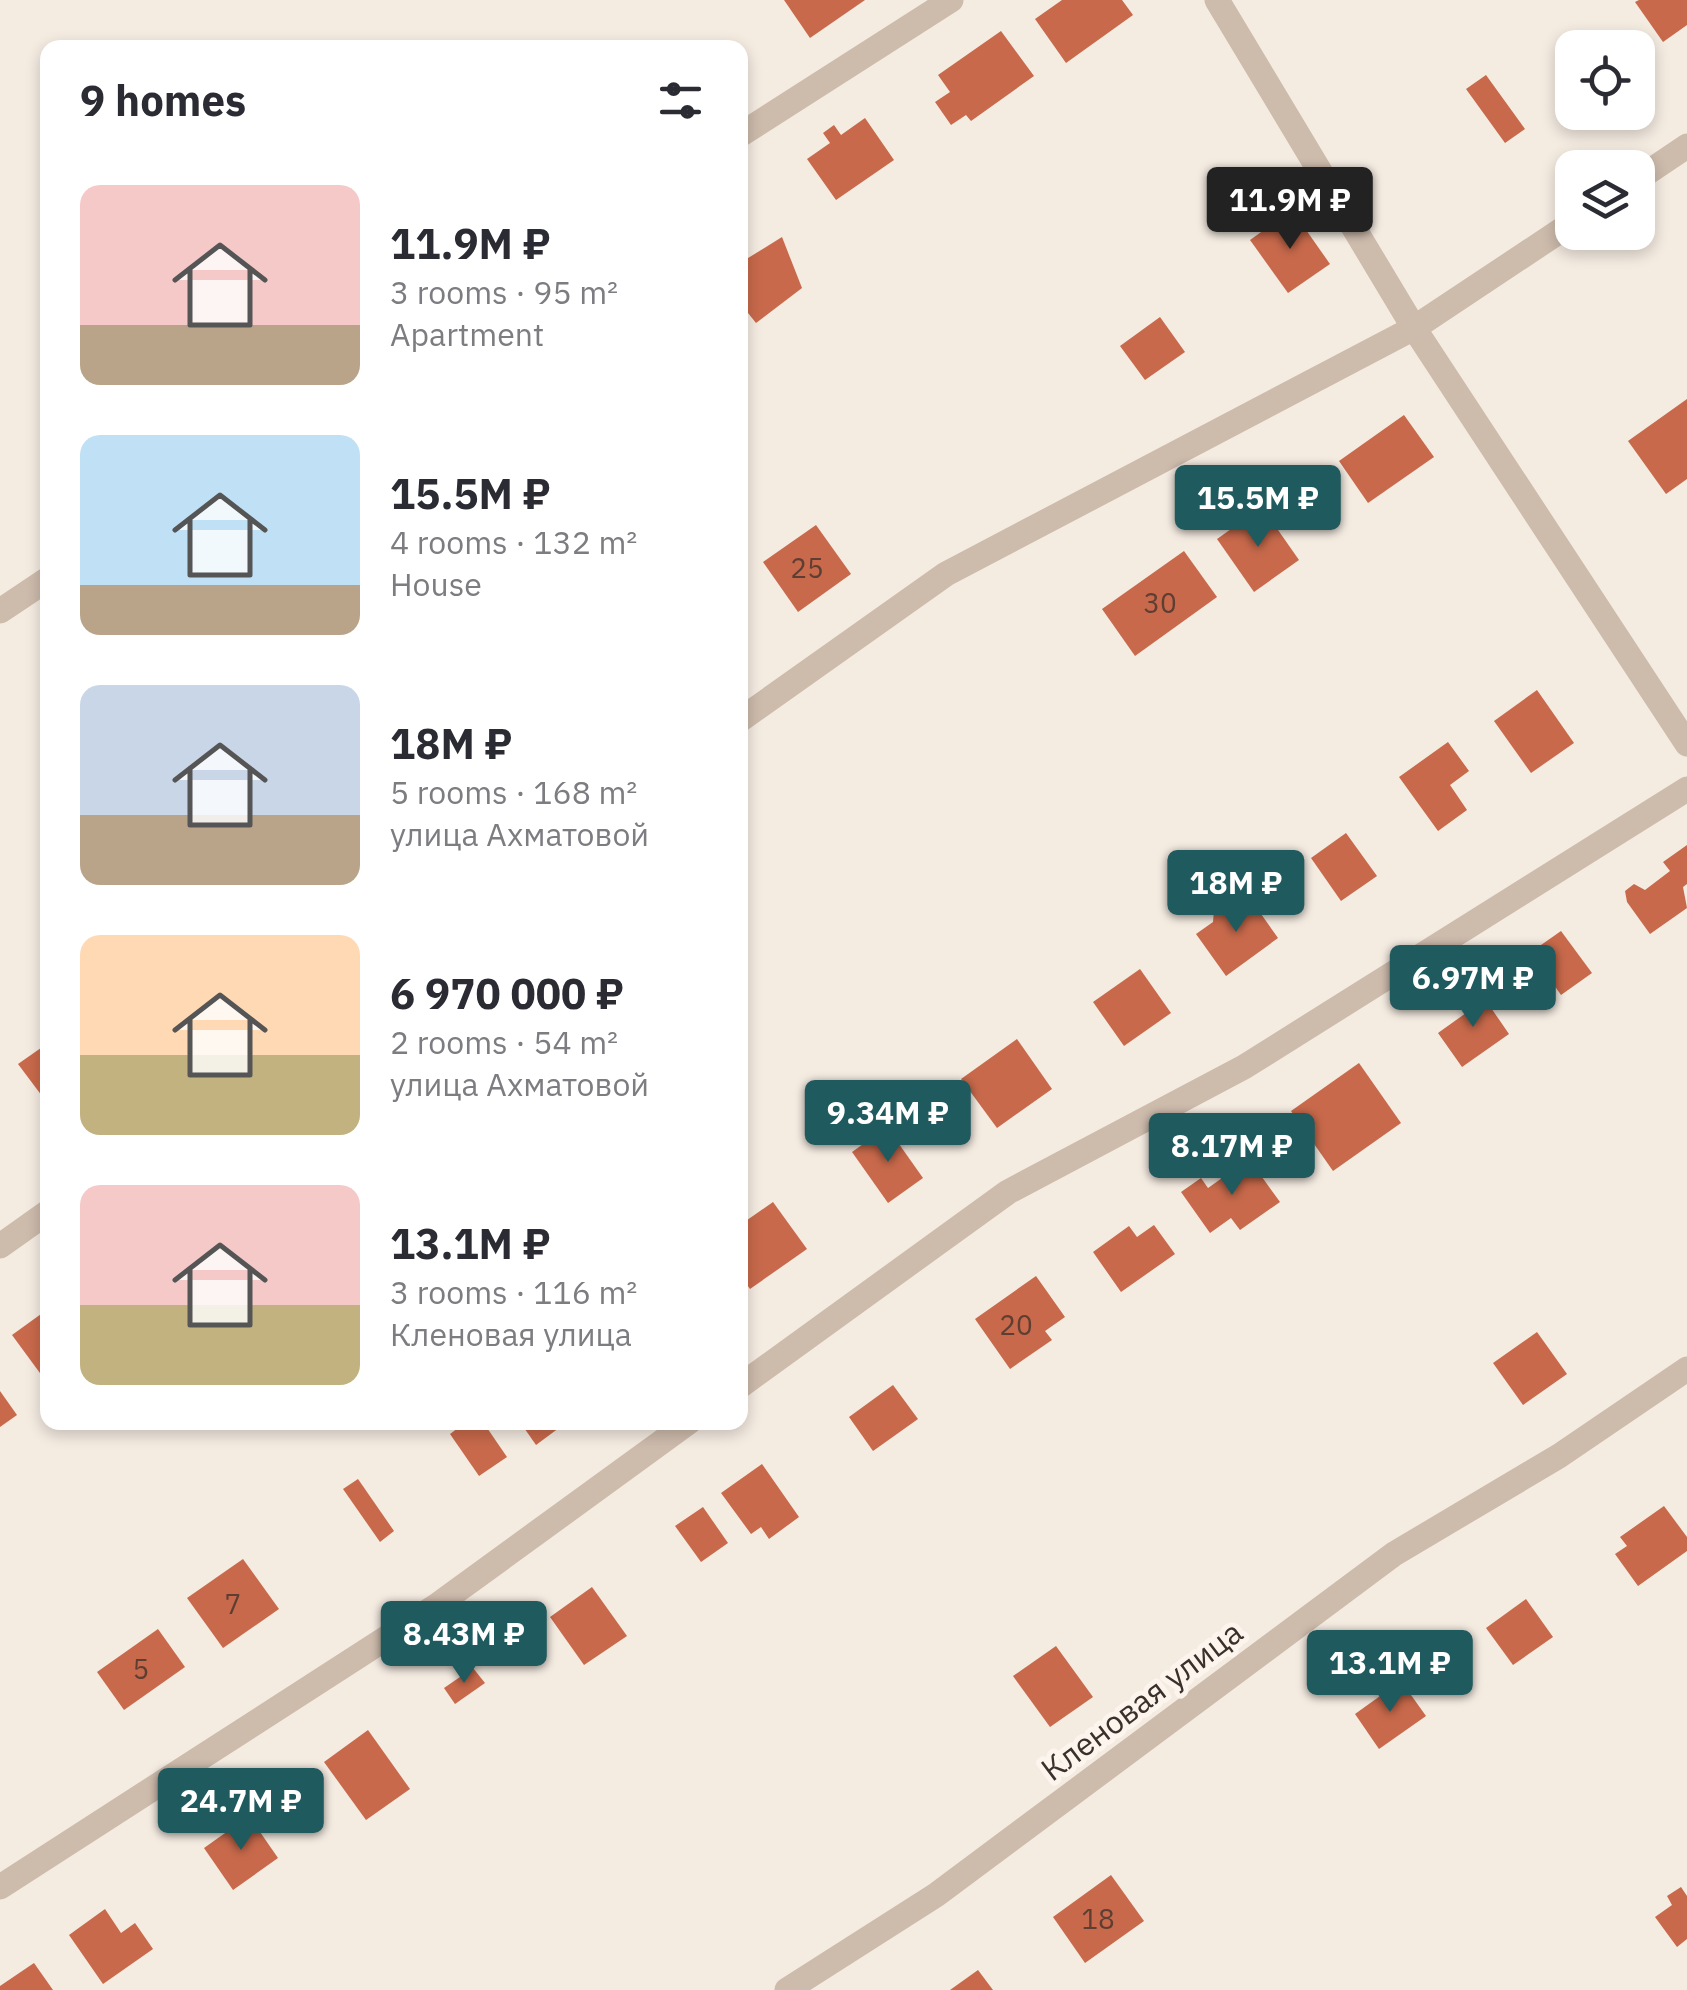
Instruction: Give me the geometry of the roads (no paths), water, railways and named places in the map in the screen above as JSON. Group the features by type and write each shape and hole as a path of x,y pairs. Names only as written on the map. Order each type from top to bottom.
{"street":[{"path":"748,130 951,0"},
{"path":"1218,0 1414,328 1687,744"},
{"path":"1655,168 1687,146"},
{"path":"748,714 946,574 1414,328 1555,234"},
{"path":"0,611 40,584"},
{"path":"748,1380 1008,1192 1244,1066 1687,789"},
{"path":"0,1246 40,1218"},
{"name":"Кленовая улица","path":"788,1990 936,1894 1394,1554 1559,1456 1687,1369"},
{"path":"0,1887 436,1606 679,1430"}]}
